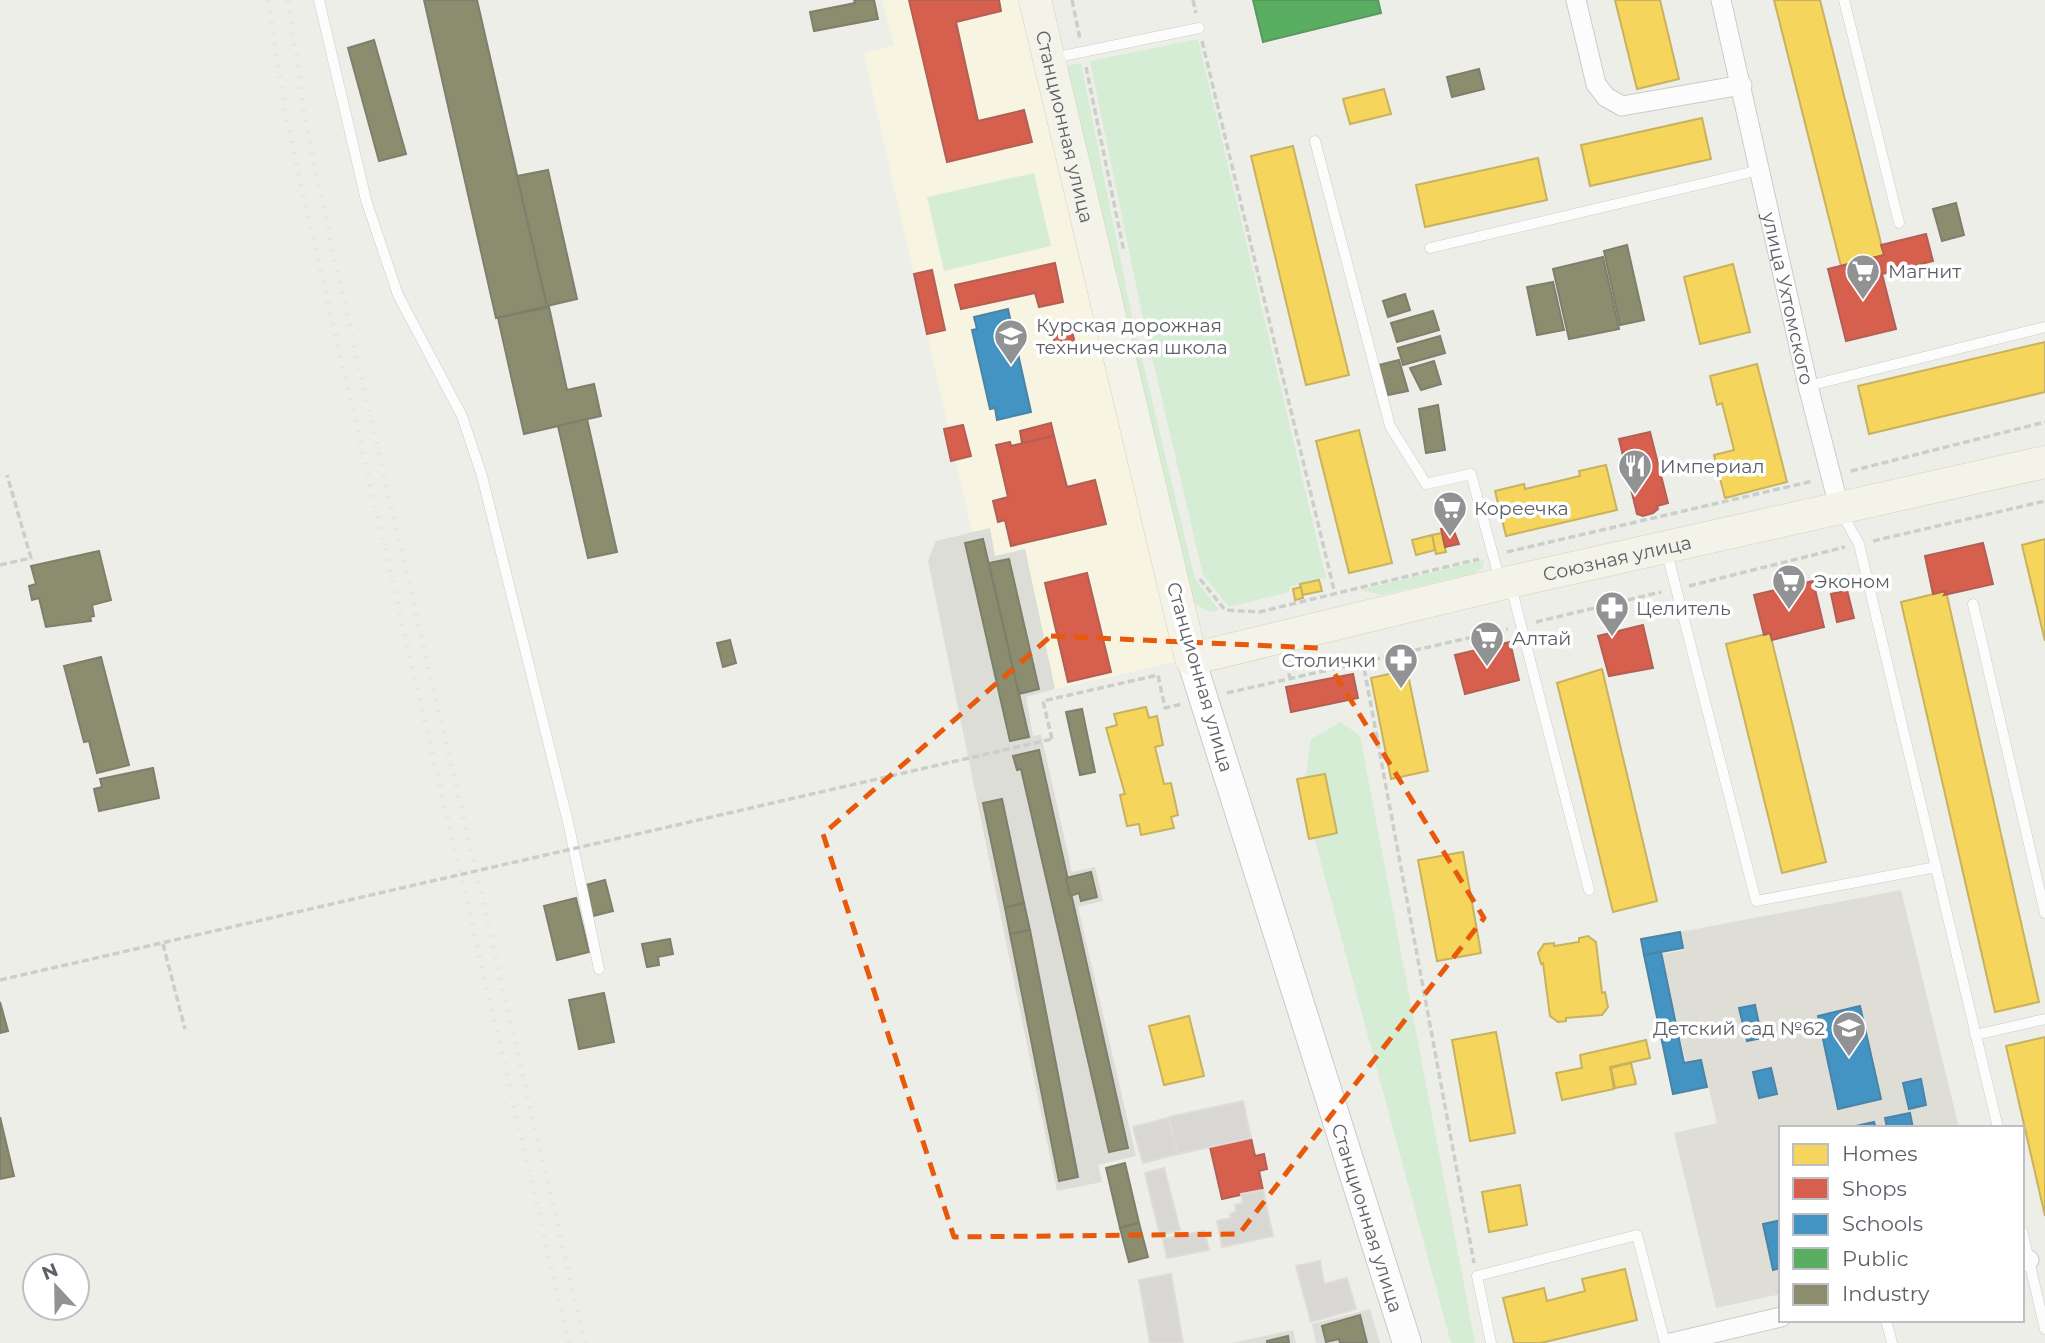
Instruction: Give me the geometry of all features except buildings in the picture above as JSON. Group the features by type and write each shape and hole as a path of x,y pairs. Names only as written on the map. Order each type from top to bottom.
{"main road":[{"name":"Станционная улица","path":"1035,0 1191,659 1407,1343"},
{"name":"Союзная улица","path":"1191,659 1501,574 1666,548 1840,511 2045,462"}],"street":[{"path":"1576,0 1596,84 1606,97 1622,106 1742,85"},
{"name":"улица Ухтомского","path":"1721,0 1829,477 1840,511"},
{"path":"1671,1343 1779,1317"}],"lane":[{"path":"319,0 366,200 398,295 462,416 482,476 568,822 599,969"},
{"path":"1844,0 1899,223"},
{"path":"1049,59 1199,28"},
{"path":"1315,141 1390,426 1426,484 1471,474 1501,574 1521,626 1589,890"},
{"path":"1430,248 1760,170"},
{"path":"1808,386 2045,327"},
{"path":"1840,511 1859,544 1998,1126"},
{"path":"1666,548 1756,901 1936,867"},
{"path":"1973,604 2045,913"},
{"path":"1975,1035 2045,1019"},
{"path":"1492,1343 1476,1276 1637,1235 1665,1343"},
{"path":"2026,1261 2045,1329"},
{"path":"1887,1322 1892,1343"}],"path":[{"path":"1072,0 1126,263"},
{"path":"1193,0 1335,594"},
{"path":"1198,578 1225,610 1236,613 1259,612 1335,594 1501,574 1829,477 2045,422"},
{"path":"0,565 31,558 7,475"},
{"path":"0,980 1052,739 1043,701 1158,675 1165,708 2045,501"},
{"path":"1363,662 1476,1276"},
{"path":"163,944 186,1029"}],"highlighted area":[{"path":"1051,636 1319,648 1484,918 1239,1234 954,1237 823,834"}],"shaded area":[{"path":"882,0 1036,0 1184,660 1055,689 1025,549 995,556 989,529 972,532 864,54 894,45"},
{"path":"990,528 995,556 1025,549 1055,689 1026,697 1033,736 1041,734 1072,872 1095,867 1103,901 1078,907 1136,1156 1098,1165 1102,1182 1057,1191 928,561 936,541"},
{"path":"1901,890 1959,1126 1779,1126 1779,1294 1716,1308 1674,1133 1717,1123 1702,1060 1686,1063 1662,954 1684,950 1680,932"},
{"path":"1370,1309 1380,1343 1316,1343 1312,1324"},
{"path":"1293,1330 1296,1343 1231,1343"}],"green space":[{"path":"1198,39 1326,578 1289,587 1289,592 1229,607 1203,575 1142,314 1090,61"},
{"path":"1081,63 1132,317 1195,579 1219,610 1209,612 1191,601 1064,67"},
{"path":"1034,173 1051,246 944,271 927,197"},
{"path":"1484,560 1483,567 1475,573 1381,595 1361,590"},
{"path":"1341,722 1360,736 1475,1343 1451,1343 1303,796 1311,739"}],"railway":[{"path":"268,0 285,111 307,212 569,1343"},
{"path":"288,0 306,124 343,298 585,1343"}],"place":[{"name":"Магнит","path":"1863,301"},
{"name":"Курская дорожная техническая школа","path":"1011,366"},
{"name":"Империал","path":"1635,496"},
{"name":"Кореечка","path":"1450,538"},
{"name":"Эконом","path":"1789,611"},
{"name":"Целитель","path":"1612,638"},
{"name":"Алтай","path":"1487,668"},
{"name":"Столички","path":"1401,690"},
{"name":"Детский сад №62","path":"1849,1058"}]}
